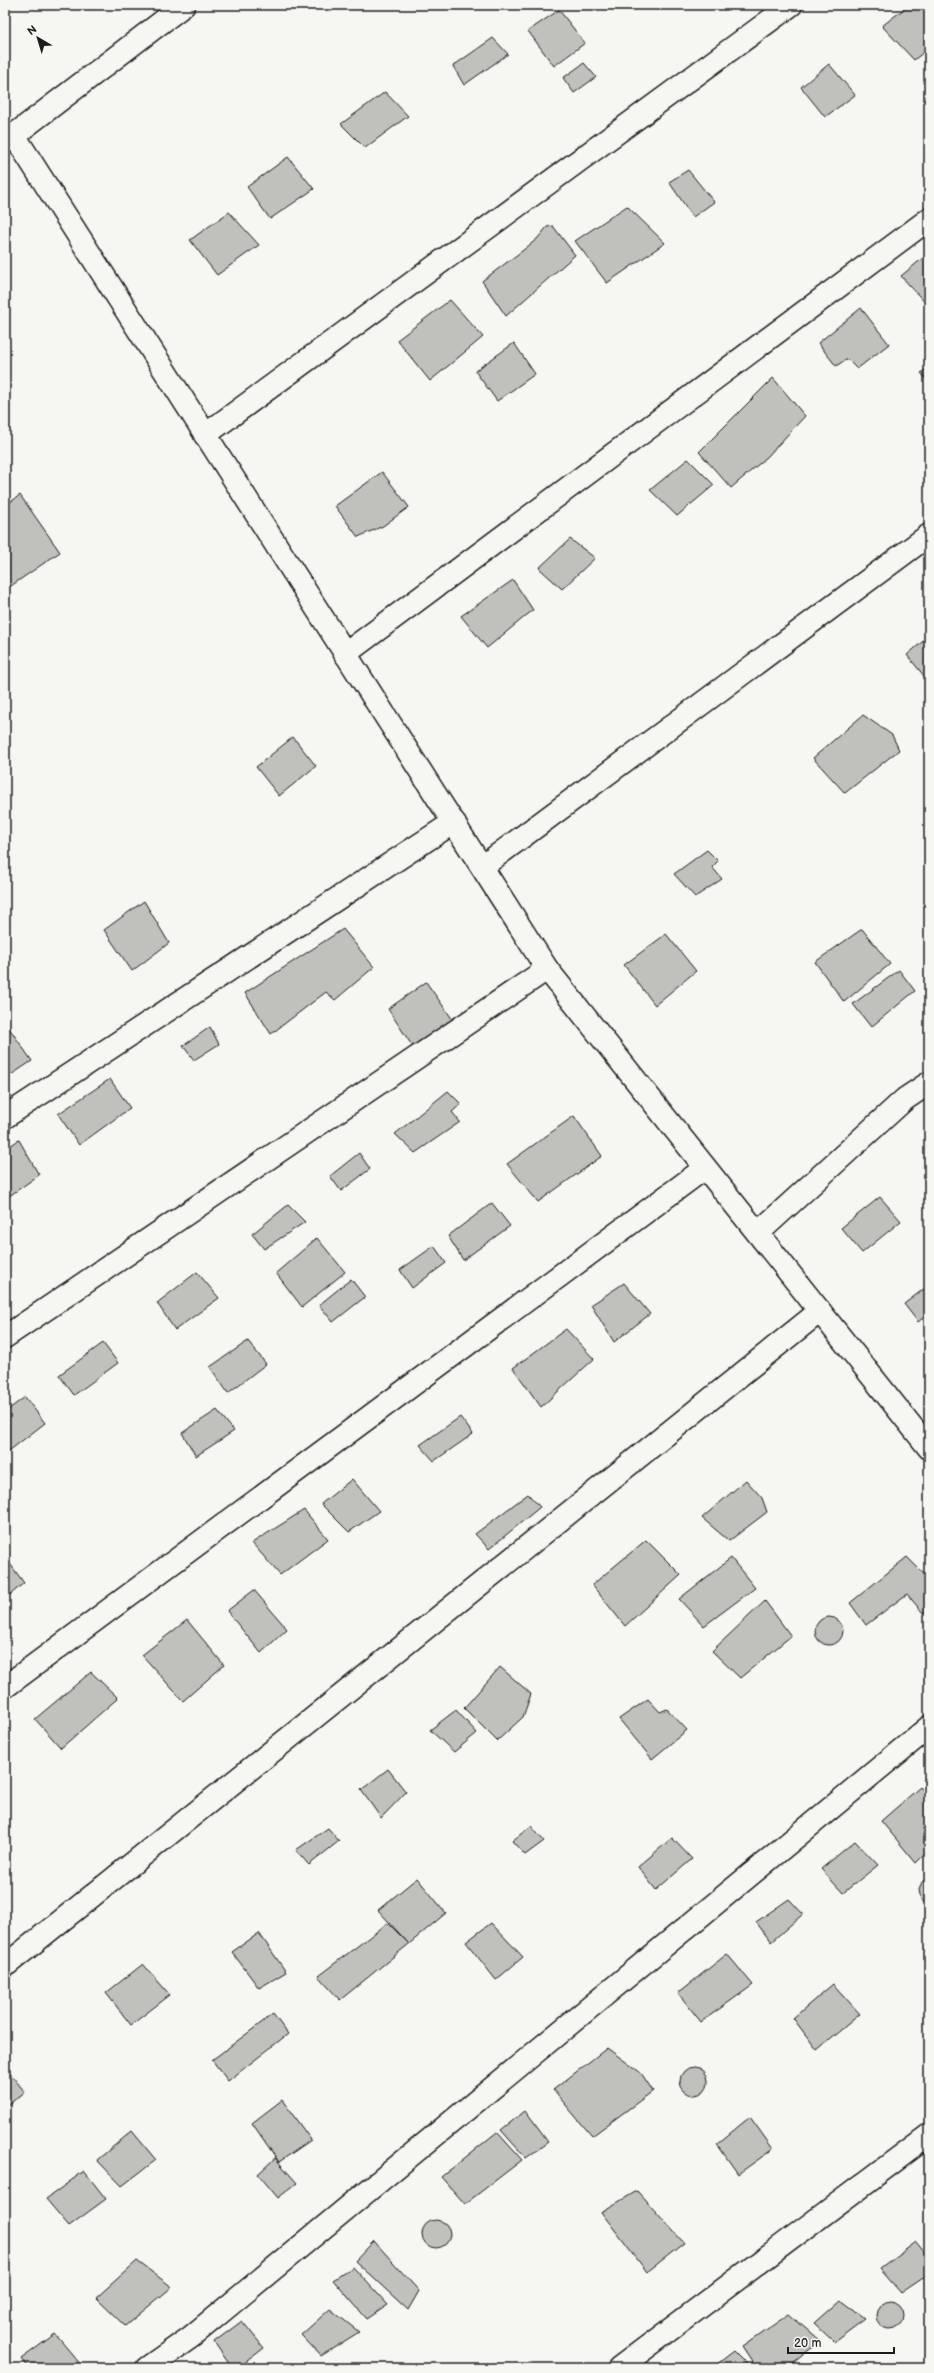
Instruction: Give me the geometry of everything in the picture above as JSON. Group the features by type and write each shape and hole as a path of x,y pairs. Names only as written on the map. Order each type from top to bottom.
{"street":[{"path":"184,5 10,138 205,435 483,866 547,969 929,1448"},
{"path":"205,435 791,5"},
{"path":"345,654 929,219"},
{"path":"483,866 929,535"},
{"path":"5,1117 454,822"},
{"path":"5,1338 547,969"},
{"path":"758,1233 905,1099 929,1083"},
{"path":"5,1687 705,1168"},
{"path":"5,1966 820,1311"},
{"path":"147,2368 191,2336 929,1727"},
{"path":"619,2368 929,2135"}],"building":[{"path":"909,5 929,5 929,48 914,60 882,26"},
{"path":"559,10 585,43 554,66 528,31"},
{"path":"493,38 508,54 464,85 453,66"},
{"path":"584,63 596,77 574,93 563,78"},
{"path":"829,64 855,95 825,117 801,87"},
{"path":"385,92 408,116 365,148 341,124"},
{"path":"288,157 314,189 270,219 247,187"},
{"path":"688,170 714,202 693,217 669,182"},
{"path":"627,206 665,243 607,283 575,241"},
{"path":"229,212 259,245 217,275 190,240"},
{"path":"553,226 575,255 506,316 482,281 537,239 547,227"},
{"path":"929,253 929,307 901,276"},
{"path":"450,300 483,337 430,381 397,340"},
{"path":"861,308 889,344 857,369 847,359 836,366 818,343"},
{"path":"514,343 535,374 497,401 475,371"},
{"path":"929,367 929,382 921,373"},
{"path":"773,378 805,416 767,457 731,488 699,452"},
{"path":"688,459 714,485 677,516 650,490"},
{"path":"382,472 409,507 383,526 358,537 335,506"},
{"path":"20,495 60,552 5,590 5,506"},
{"path":"570,539 595,558 562,589 539,568"},
{"path":"513,580 533,610 487,648 461,616"},
{"path":"929,636 929,682 907,655"},
{"path":"863,715 892,735 899,750 845,793 813,758"},
{"path":"293,737 316,766 279,796 256,767"},
{"path":"707,850 718,861 712,867 722,879 695,897 674,874"},
{"path":"144,901 169,943 132,971 104,930"},
{"path":"343,929 374,967 335,1000 326,992 271,1034 245,993"},
{"path":"862,929 890,964 844,1002 815,962"},
{"path":"666,934 696,971 655,1005 624,965"},
{"path":"899,970 915,991 871,1027 853,1004"},
{"path":"426,982 453,1020 413,1047 388,1009"},
{"path":"5,1022 32,1061 11,1075 5,1066"},
{"path":"210,1027 219,1044 194,1060 183,1046"},
{"path":"110,1079 130,1108 79,1145 58,1114"},
{"path":"448,1091 461,1104 452,1112 460,1122 415,1153 395,1134"},
{"path":"574,1116 602,1156 538,1202 507,1164"},
{"path":"19,1140 39,1175 5,1199 5,1149"},
{"path":"359,1153 370,1169 341,1191 330,1176"},
{"path":"880,1197 901,1221 862,1253 841,1228"},
{"path":"492,1203 510,1226 463,1260 448,1236"},
{"path":"288,1205 305,1222 264,1249 252,1234"},
{"path":"317,1238 345,1272 302,1307 276,1273"},
{"path":"434,1246 446,1263 412,1288 400,1270"},
{"path":"197,1272 219,1298 175,1330 157,1303"},
{"path":"351,1279 365,1297 333,1322 319,1305"},
{"path":"624,1283 650,1314 614,1342 591,1305"},
{"path":"929,1285 929,1313 918,1322 904,1304"},
{"path":"566,1329 594,1359 541,1407 513,1368"},
{"path":"248,1341 266,1364 228,1393 210,1367"},
{"path":"103,1343 118,1363 74,1395 59,1375"},
{"path":"25,1397 45,1423 5,1454 5,1412"},
{"path":"217,1410 234,1431 196,1456 182,1433"},
{"path":"460,1417 473,1434 434,1461 420,1445"},
{"path":"352,1479 379,1511 349,1532 321,1504"},
{"path":"746,1480 762,1498 767,1512 729,1541 702,1518"},
{"path":"528,1494 540,1507 489,1549 475,1534"},
{"path":"304,1510 328,1539 280,1575 252,1543"},
{"path":"646,1540 681,1575 625,1626 592,1585"},
{"path":"5,1557 24,1583 5,1599"},
{"path":"907,1557 929,1579 929,1609 923,1613 907,1594 866,1625 850,1603"},
{"path":"731,1558 755,1588 704,1626 679,1599"},
{"path":"254,1590 287,1629 261,1653 227,1611"},
{"path":"765,1601 791,1636 740,1678 712,1651"},
{"path":"829,1617 839,1621 843,1631 839,1641 829,1645 819,1641 815,1631 819,1621"},
{"path":"187,1620 224,1665 183,1701 142,1655"},
{"path":"500,1667 531,1694 523,1717 497,1741 464,1708"},
{"path":"91,1672 118,1698 61,1748 35,1719"},
{"path":"648,1699 660,1712 667,1709 687,1730 652,1759 619,1719"},
{"path":"456,1710 477,1733 454,1752 430,1730"},
{"path":"388,1769 406,1792 381,1818 361,1790"},
{"path":"920,1787 929,1797 929,1850 916,1863 881,1821"},
{"path":"531,1826 544,1841 525,1855 512,1841"},
{"path":"328,1828 339,1841 309,1865 296,1850"},
{"path":"672,1838 692,1859 656,1890 638,1867"},
{"path":"855,1841 878,1865 843,1893 821,1869"},
{"path":"929,1877 929,1905 921,1900 919,1890 922,1882"},
{"path":"417,1878 446,1913 409,1944 378,1910"},
{"path":"789,1899 803,1914 771,1942 756,1922"},
{"path":"388,1923 409,1944 340,2000 318,1976"},
{"path":"491,1923 523,1957 496,1980 466,1942"},
{"path":"259,1933 286,1972 259,1988 232,1952"},
{"path":"727,1954 753,1985 701,2022 678,1993"},
{"path":"143,1964 170,1995 131,2025 106,1993"},
{"path":"833,1984 860,2014 817,2050 793,2018"},
{"path":"273,2014 288,2034 228,2081 212,2060"},
{"path":"607,2048 641,2073 653,2091 592,2136 553,2090"},
{"path":"694,2067 704,2071 708,2081 704,2091 694,2095 684,2091 680,2081 684,2071"},
{"path":"8,2071 25,2092 5,2107 5,2073"},
{"path":"282,2100 311,2140 279,2162 252,2123"},
{"path":"525,2111 548,2142 526,2158 501,2130"},
{"path":"750,2117 773,2149 738,2174 717,2144"},
{"path":"132,2131 156,2160 122,2186 97,2160"},
{"path":"497,2132 522,2160 465,2204 441,2177"},
{"path":"275,2158 297,2183 278,2198 258,2174"},
{"path":"84,2171 106,2199 69,2226 46,2199"},
{"path":"637,2191 684,2243 647,2272 601,2212"},
{"path":"436,2220 446,2224 450,2234 446,2244 436,2248 426,2244 422,2234 426,2224"},
{"path":"374,2241 419,2291 408,2310 355,2261"},
{"path":"916,2242 929,2258 929,2274 901,2293 880,2269"},
{"path":"137,2261 172,2287 125,2326 96,2298"},
{"path":"353,2267 388,2305 367,2319 333,2280"},
{"path":"840,2300 865,2319 834,2342 814,2323"},
{"path":"890,2301 900,2305 904,2315 900,2325 890,2329 880,2325 876,2315 880,2305"},
{"path":"330,2309 359,2332 321,2356 301,2335"},
{"path":"789,2314 820,2341 787,2368 756,2368 742,2347"},
{"path":"242,2321 264,2348 238,2368 232,2368 214,2342"},
{"path":"55,2334 82,2366 80,2368 28,2368 21,2359"},
{"path":"734,2351 751,2368 712,2368"},
{"path":"340,2364 346,2364 353,2368 333,2368"}]}
